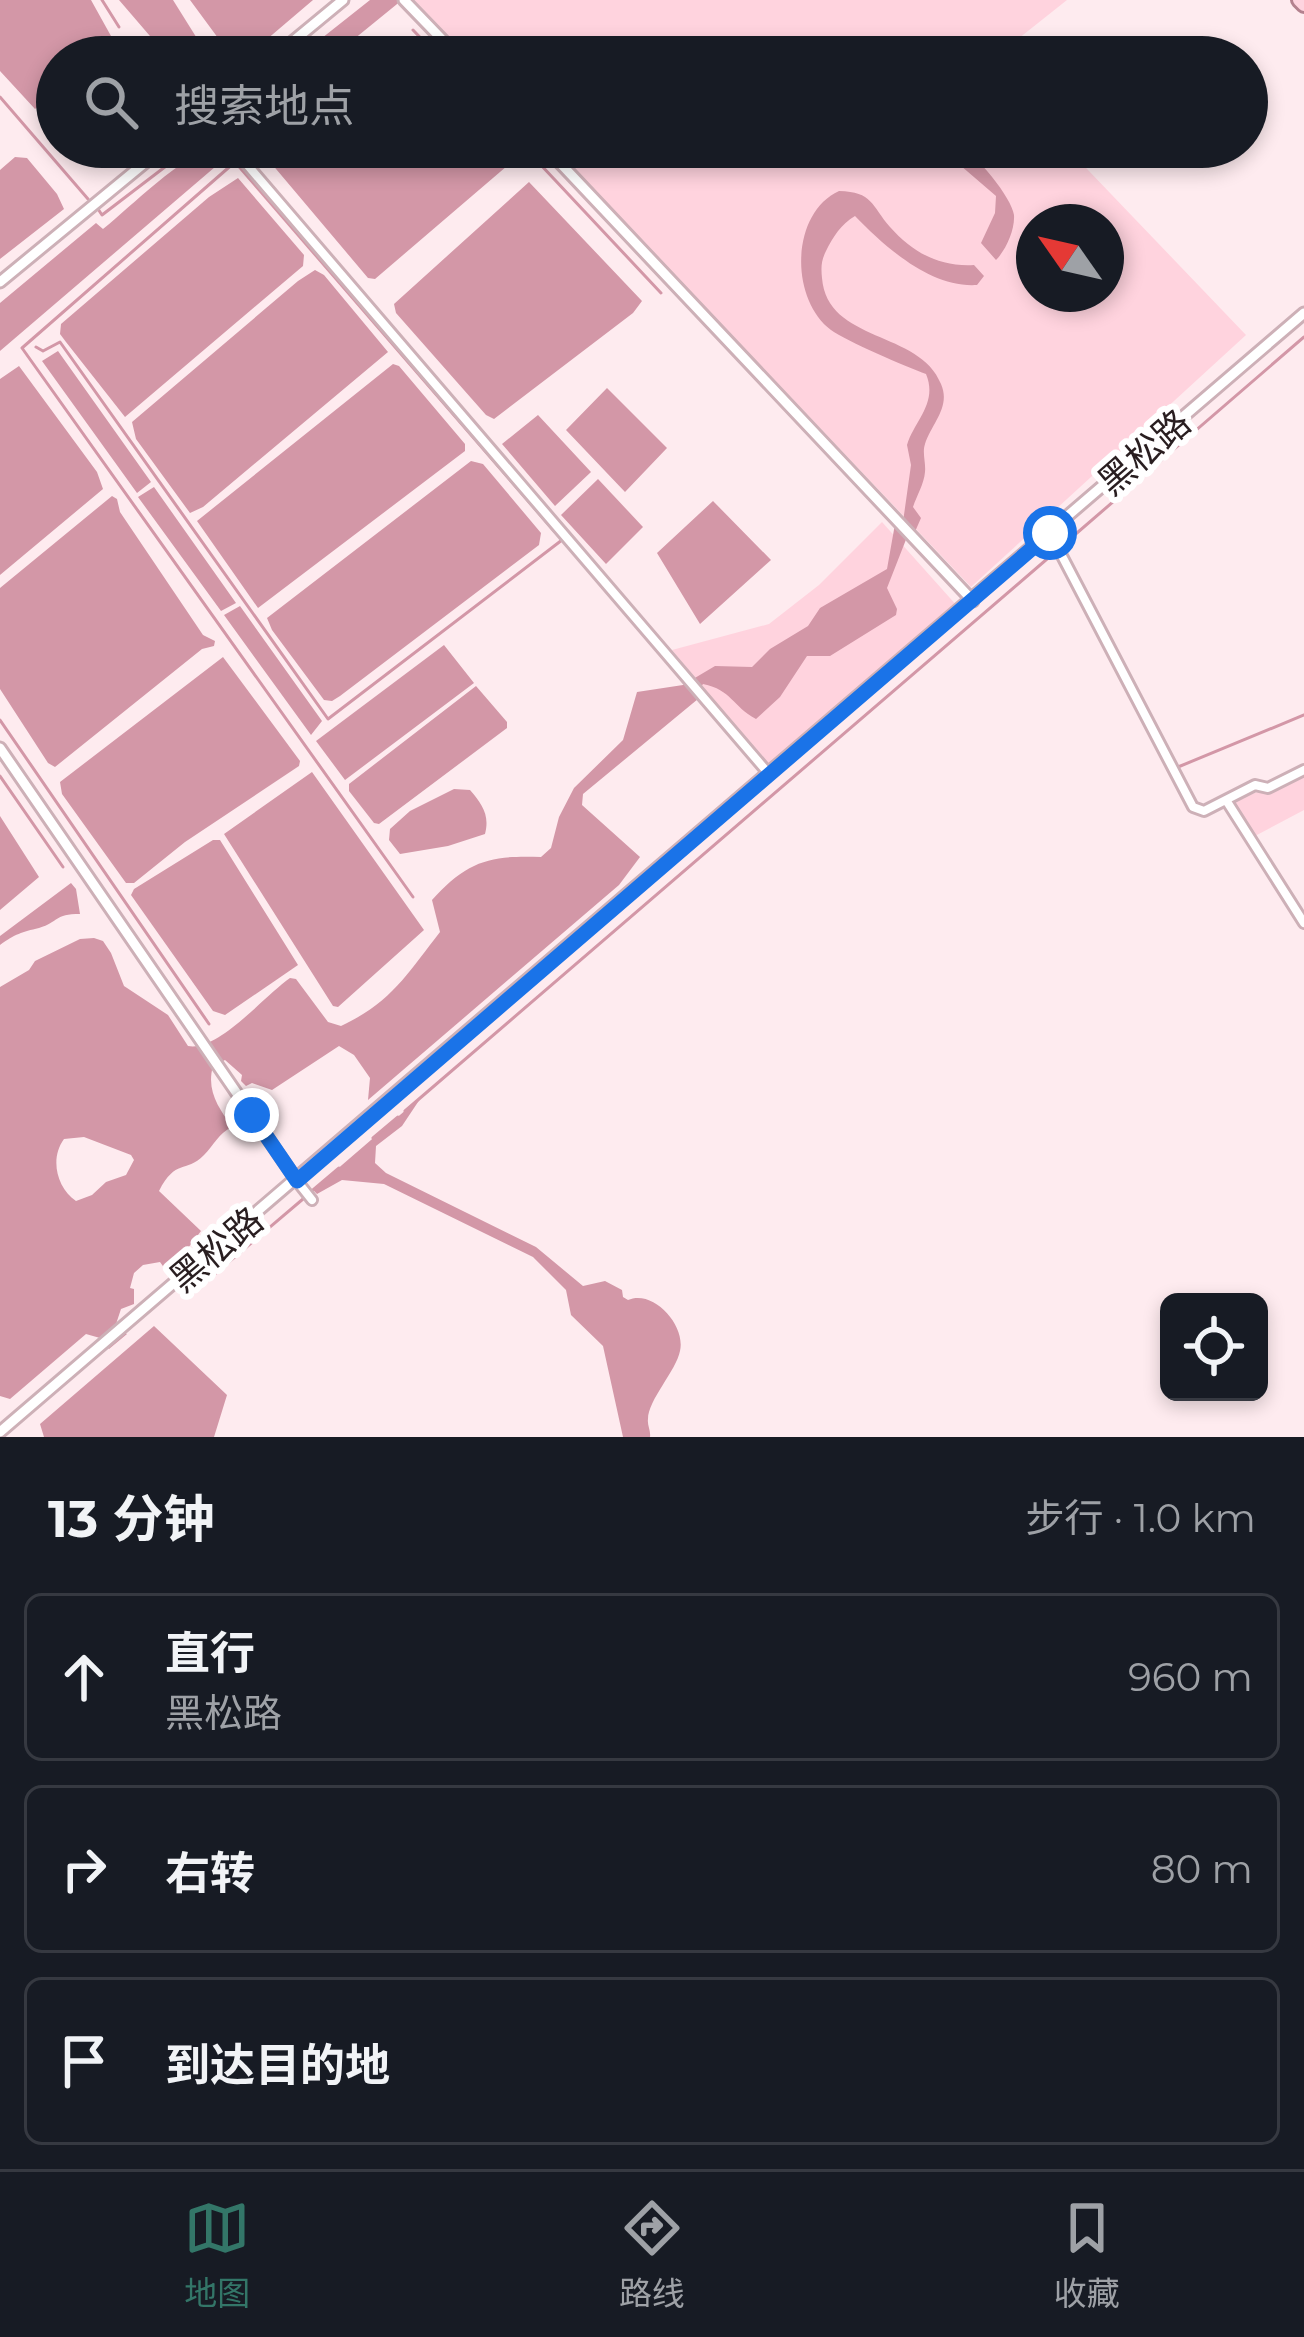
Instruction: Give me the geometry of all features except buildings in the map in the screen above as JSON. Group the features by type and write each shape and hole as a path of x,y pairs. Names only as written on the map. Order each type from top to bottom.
{"street":[{"path":"299,36 343,0"},
{"path":"404,0 439,36"},
{"path":"0,282 138,168"},
{"path":"250,168 769,774"},
{"path":"565,168 974,601"},
{"name":"黑松路","path":"0,1432 299,1184 1304,313"},
{"path":"1050,533 1193,807 1204,811 1256,785 1268,788 1304,770"},
{"path":"0,748 312,1200"},
{"path":"1226,800 1304,923"}],"shaded area":[{"path":"0,0 91,0 111,36 36,36 35,109 0,71"},
{"path":"119,0 173,0 196,36 150,36"},
{"path":"190,0 313,0 271,36 217,36"},
{"path":"370,0 402,0 358,36 325,36"},
{"path":"414,0 1067,0 1022,36 448,36"},
{"path":"15,157 27,158 64,209 0,259 0,170"},
{"path":"214,168 0,351 0,303 96,223 103,229 173,170"},
{"path":"275,168 505,168 375,279 368,278"},
{"path":"573,168 1086,168 1121,204 1016,204 1016,312 1124,312 1124,208 1246,335 971,587"},
{"path":"963,168 984,168 1012,207 1011,233 996,260 981,243 995,213 996,196"},
{"path":"238,178 304,255 303,266 125,417 60,334 61,324 209,197"},
{"path":"529,182 642,301 633,313 494,419 396,313 394,304"},
{"path":"839,191 865,197 918,251 950,264 974,265 984,276 977,285 926,273 895,253 855,216 838,231 823,258 828,299 840,314 914,354 941,384 942,408 925,444 924,476 913,507 921,518 914,534 903,522 911,465 907,445 927,403 926,374 831,330 817,316 802,278 804,236 823,202"},
{"path":"315,270 388,352 190,513 136,439 132,422"},
{"path":"58,351 151,482 137,493 42,361"},
{"path":"393,364 465,444 465,451 258,608 197,521"},
{"path":"19,366 97,472 103,489 0,575 0,379"},
{"path":"607,388 667,448 625,492 566,430"},
{"path":"538,415 591,472 555,506 502,444"},
{"path":"471,461 483,464 541,533 539,545 340,696 324,700 267,618"},
{"path":"598,479 643,527 606,564 561,515"},
{"path":"154,487 236,603 221,611 138,497"},
{"path":"112,496 203,635 215,641 214,646 202,649 55,767 0,689 0,588"},
{"path":"713,501 771,560 700,624 657,553"},
{"path":"882,522 958,607 772,767 767,765 672,650 769,624 819,585"},
{"path":"895,524 907,537 887,588 896,615 830,656 807,656 780,697 756,719 720,690 703,684 698,699 583,794 582,805 640,857 619,885 368,1100 370,1078 354,1055 339,1046 272,1090 252,1083 246,1086 242,1075 225,1060 213,1066 213,1091 232,1127 197,1161 171,1174 159,1191 201,1231 179,1260 165,1269 160,1262 143,1265 134,1273 130,1288 134,1289 134,1304 121,1309 115,1327 127,1334 109,1349 100,1338 86,1334 10,1399 0,1396 0,987 29,970 35,961 80,939 94,938 103,941 111,953 124,986 168,1015 188,1046 200,1046 227,1032 290,978 296,979 328,1022 341,1026 386,997 418,961 440,932 432,900 457,877 480,863 541,857 551,848 559,817 574,788 623,740 637,692 683,685 715,666 752,667 770,649 808,626 820,608 887,569","holes":["84,1137 134,1160 126,1175 76,1201 57,1172 64,1139"]},
{"path":"240,606 322,721 311,735 224,615"},
{"path":"444,645 474,683 345,780 316,741"},
{"path":"223,657 300,761 299,766 185,842 134,883 126,883 62,794 60,782"},
{"path":"476,686 507,728 379,824 374,823 349,791 349,784"},
{"path":"312,772 424,930 338,1007 333,1006 224,834"},
{"path":"1304,774 1304,810 1255,836 1233,802"},
{"path":"454,789 470,790 478,800 486,815 485,834 400,854 389,840 390,829 410,811"},
{"path":"0,816 39,877 0,910"},
{"path":"213,840 220,840 298,965 225,1015 213,1011 131,895"},
{"path":"71,883 80,914 61,917 0,945 0,936"},
{"path":"422,1096 402,1126 376,1146 375,1163 386,1173 536,1247 583,1286 605,1281 622,1290 628,1300 657,1304 673,1321 680,1351 649,1411 650,1437 623,1437 603,1346 571,1315 566,1290 533,1257 384,1184 342,1180 317,1194 313,1190"},
{"path":"154,1326 227,1395 214,1437 44,1437 40,1424"}],"waterway":[{"path":"102,0 119,27"},
{"path":"413,30 419,36"},
{"path":"0,97 36,139"},
{"path":"61,168 88,199"},
{"path":"98,209 102,215 164,168"},
{"path":"228,168 22,348 413,897"},
{"path":"240,168 555,532"},
{"path":"544,168 661,293"},
{"path":"1063,545 1304,337"},
{"path":"36,347 43,351 60,342 328,719 562,540"},
{"path":"405,1111 1054,553"},
{"path":"1178,767 1304,715"},
{"path":"0,720 209,1024"},
{"path":"0,776 63,867"},
{"path":"373,1138 398,1117"},
{"path":"313,1190 339,1168"},
{"path":"190,1295 303,1199"}],"route":[{"path":"252,1115 297,1181 1050,533"}]}
